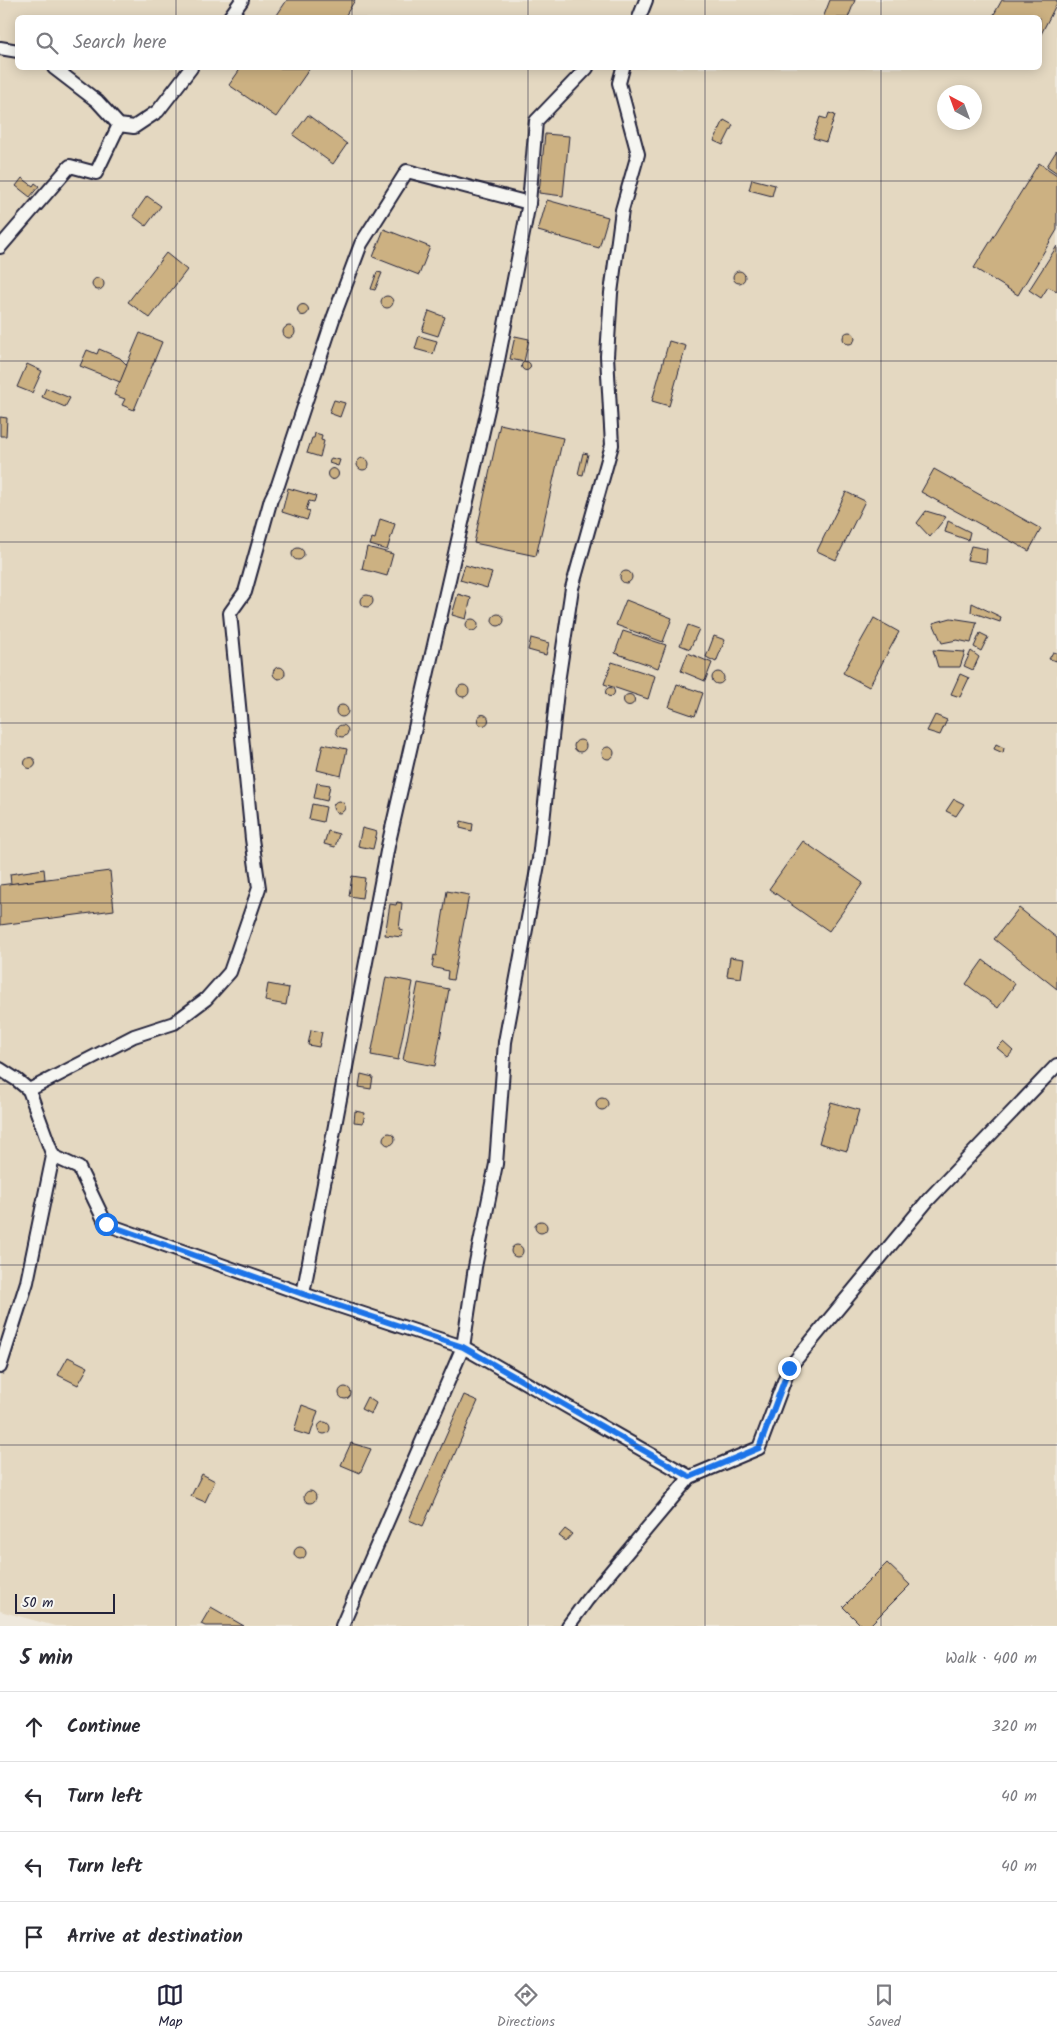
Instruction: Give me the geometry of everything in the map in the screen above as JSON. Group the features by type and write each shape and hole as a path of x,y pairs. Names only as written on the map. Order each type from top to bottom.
{"street":[{"path":"231,15 242,0"},
{"path":"640,15 646,0"},
{"path":"0,48 15,50"},
{"path":"57,70 98,101 119,125 134,127 158,111 189,70"},
{"path":"303,1294 388,846 491,396 529,202 536,122 585,70"},
{"path":"342,1626 463,1347 475,1267 496,1164 505,1042 539,859 558,682 572,588 612,445 607,356 611,293 622,210 638,154 619,83 622,70"},
{"path":"0,247 70,166 96,173 119,125"},
{"path":"29,1090 134,1036 174,1023 206,999 230,972 259,888 252,838 230,613 245,592 271,499 278,485 334,316 361,244 407,171 529,202"},
{"path":"568,1626 587,1600 690,1477 759,1448 789,1368 928,1200 1057,1066"},
{"path":"0,1069 29,1090 53,1156 27,1282 0,1367"},
{"path":"53,1156 79,1168 106,1224 303,1294 463,1347 690,1477"}],"shaded area":[{"path":"0,0 1057,0 1057,1626 55,1626 0,1611"}],"building":[{"path":"287,0 355,0 346,15 277,15"},
{"path":"830,0 855,0 849,15 824,15"},
{"path":"1002,0 1057,0 1042,32 1042,15 994,15"},
{"path":"240,70 309,70 276,117 229,85"},
{"path":"829,113 835,115 826,142 813,138 820,117 827,119"},
{"path":"308,115 347,144 333,164 293,135"},
{"path":"724,120 733,125 723,145 714,141"},
{"path":"545,134 569,136 563,196 539,193"},
{"path":"1057,150 1057,173 1047,166"},
{"path":"1039,163 1057,175 1057,230 1018,295 974,268"},
{"path":"22,178 33,186 35,183 39,186 30,197 16,186"},
{"path":"752,179 775,185 772,196 749,190"},
{"path":"147,196 161,206 146,226 133,216"},
{"path":"547,200 608,217 599,248 538,231"},
{"path":"384,229 430,247 419,275 373,257"},
{"path":"1057,246 1057,291 1048,287 1041,298 1029,290"},
{"path":"166,253 187,270 150,318 128,302"},
{"path":"739,271 745,277 739,283 733,277"},
{"path":"377,272 382,273 375,290 371,289"},
{"path":"98,278 104,284 98,290 92,284"},
{"path":"387,296 393,302 387,308 381,302"},
{"path":"303,304 309,310 303,316 297,310"},
{"path":"429,311 445,317 438,336 422,331"},
{"path":"289,326 295,332 289,338 283,332"},
{"path":"849,332 855,338 849,344 843,338"},
{"path":"140,333 162,342 134,410 122,405 125,399 114,395"},
{"path":"419,336 437,341 433,354 415,349"},
{"path":"515,336 529,339 524,362 510,359"},
{"path":"669,341 686,346 669,406 652,401"},
{"path":"99,349 120,358 127,365 120,382 80,366 87,350 97,354"},
{"path":"526,361 531,366 526,371 521,366"},
{"path":"27,364 42,371 32,393 17,387"},
{"path":"46,388 70,398 65,407 42,397"},
{"path":"334,400 345,403 340,417 329,413"},
{"path":"0,417 7,418 6,436 0,436"},
{"path":"500,424 563,438 536,556 474,543"},
{"path":"315,433 322,435 321,440 324,441 320,457 307,453"},
{"path":"583,453 588,454 583,475 578,474"},
{"path":"331,458 340,460 338,466 329,463"},
{"path":"363,458 369,464 363,470 357,464"},
{"path":"333,468 339,474 333,480 327,474"},
{"path":"934,469 1041,529 1029,551 921,492"},
{"path":"288,488 316,496 314,502 309,501 306,510 310,511 307,520 282,512"},
{"path":"846,492 865,501 836,560 817,551"},
{"path":"926,511 946,517 930,537 917,523"},
{"path":"380,519 395,524 387,550 370,545 372,538 375,539"},
{"path":"948,521 970,532 968,540 945,532"},
{"path":"971,546 987,549 986,563 967,560"},
{"path":"367,547 393,554 387,576 362,569"},
{"path":"298,548 304,554 298,560 292,554"},
{"path":"465,565 492,573 487,588 460,580"},
{"path":"624,571 628,571 632,577 628,583 624,583 620,579 620,575"},
{"path":"458,594 471,598 466,619 452,615"},
{"path":"367,595 373,601 367,607 361,601"},
{"path":"626,600 672,618 663,642 616,625"},
{"path":"972,603 1001,617 1000,622 971,612"},
{"path":"496,614 500,614 504,620 500,626 496,626 492,622 492,618"},
{"path":"874,618 899,632 869,687 843,673"},
{"path":"951,618 977,622 971,643 957,640 942,643 933,623"},
{"path":"472,619 478,625 472,631 466,625"},
{"path":"688,625 699,629 690,649 680,645"},
{"path":"623,631 666,645 658,668 615,653"},
{"path":"980,633 988,637 981,651 974,647"},
{"path":"714,636 725,640 716,662 706,657"},
{"path":"531,638 549,643 546,655 528,650"},
{"path":"933,650 965,652 960,667 938,667"},
{"path":"971,651 979,657 973,670 964,666"},
{"path":"1053,652 1057,653 1057,661 1049,659"},
{"path":"688,653 712,663 705,681 681,671"},
{"path":"612,662 655,676 648,699 604,684"},
{"path":"279,667 285,673 279,679 273,673"},
{"path":"716,672 720,672 724,678 720,684 716,684 712,680 712,676"},
{"path":"960,674 969,678 960,697 951,694"},
{"path":"677,684 703,693 695,716 669,707"},
{"path":"461,685 465,685 469,691 465,697 461,697 457,693 457,689"},
{"path":"610,687 615,692 610,697 605,692"},
{"path":"629,694 635,700 629,706 623,700"},
{"path":"342,705 348,711 342,717 336,711"},
{"path":"483,714 489,720 483,726 477,720"},
{"path":"935,715 947,720 940,735 927,731"},
{"path":"342,725 348,731 342,737 336,731"},
{"path":"578,740 582,740 586,746 582,752 578,752 574,748 574,744"},
{"path":"323,744 347,749 341,776 317,770"},
{"path":"996,744 1004,748 1003,753 994,749"},
{"path":"606,747 610,747 614,753 610,759 606,759 602,755 602,751"},
{"path":"30,757 36,763 30,769 24,763"},
{"path":"317,783 330,785 327,801 314,798"},
{"path":"954,799 964,804 956,816 946,811"},
{"path":"339,801 345,807 339,813 333,807"},
{"path":"312,804 326,807 323,822 309,819"},
{"path":"461,821 473,824 472,831 460,828"},
{"path":"362,828 377,832 373,849 358,846"},
{"path":"328,831 339,834 335,847 324,844"},
{"path":"803,841 863,883 829,931 769,889"},
{"path":"44,869 45,879 11,884 10,874"},
{"path":"110,871 114,910 0,925 0,885"},
{"path":"352,876 365,878 362,898 349,896"},
{"path":"447,891 469,895 453,980 447,979 448,971 432,967 434,955 436,956"},
{"path":"397,902 402,903 399,929 403,930 402,937 385,935 390,904 396,905"},
{"path":"1019,908 1057,938 1057,989 994,939"},
{"path":"730,957 744,959 741,978 727,976"},
{"path":"983,960 1015,984 998,1008 966,984"},
{"path":"386,977 413,982 398,1060 371,1055"},
{"path":"418,983 449,989 435,1066 403,1060"},
{"path":"268,984 289,988 286,1005 265,1001"},
{"path":"311,1030 322,1032 319,1047 308,1045"},
{"path":"1003,1042 1013,1051 1008,1057 997,1048"},
{"path":"361,1074 373,1077 371,1089 359,1087"},
{"path":"602,1098 608,1104 602,1110 596,1104"},
{"path":"831,1102 859,1110 847,1151 819,1143"},
{"path":"355,1111 365,1113 363,1123 354,1122"},
{"path":"389,1133 395,1139 389,1145 383,1139"},
{"path":"541,1221 547,1227 541,1233 535,1227"},
{"path":"517,1245 523,1251 517,1257 511,1251"},
{"path":"68,1357 88,1367 78,1385 58,1375"},
{"path":"345,1387 351,1393 345,1399 339,1393"},
{"path":"464,1395 478,1401 423,1526 409,1520"},
{"path":"367,1397 376,1403 371,1414 361,1409"},
{"path":"302,1405 318,1411 310,1436 294,1431"},
{"path":"324,1422 330,1428 324,1434 318,1428"},
{"path":"351,1443 371,1449 360,1473 341,1465"},
{"path":"202,1474 215,1481 205,1502 191,1496"},
{"path":"310,1491 316,1497 310,1503 304,1497"},
{"path":"565,1529 572,1534 566,1541 559,1536"},
{"path":"300,1547 306,1553 300,1559 294,1553"},
{"path":"887,1563 910,1585 869,1626 862,1626 843,1607"},
{"path":"211,1607 244,1626 205,1626 201,1624"}],"route":[{"path":"106,1224 303,1294 463,1347 690,1477 759,1448 789,1368"}]}
